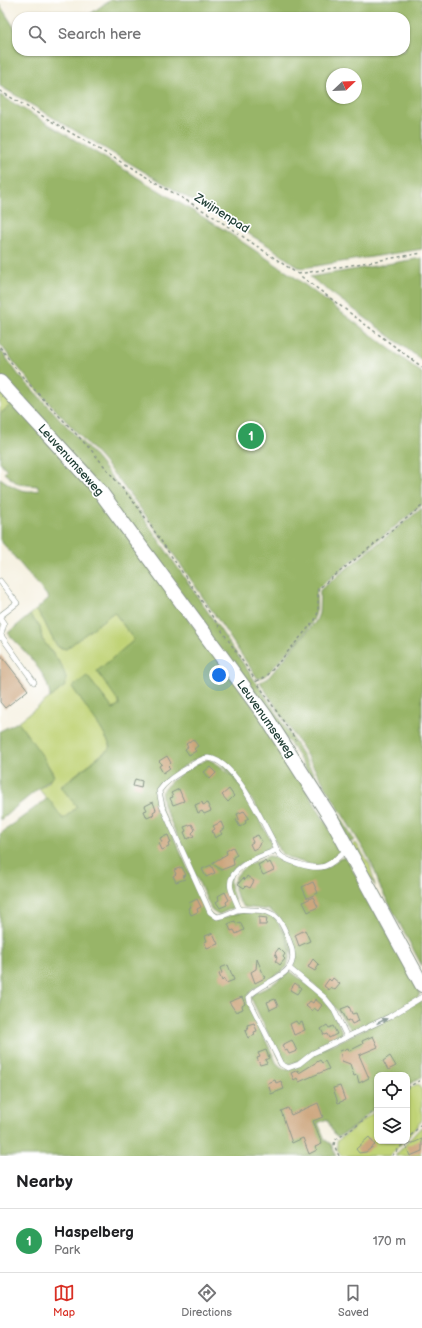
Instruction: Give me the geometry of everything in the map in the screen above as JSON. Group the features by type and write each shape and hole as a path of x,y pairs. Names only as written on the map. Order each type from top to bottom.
{"main road":[{"name":"Leuvenumseweg","path":"0,382 83,470 125,523 266,717 317,794 422,985"}],"lane":[{"path":"0,581 17,603 0,617 4,624 1,638 34,682"},
{"path":"347,848 325,867 316,868 290,861 280,856 254,805 226,767 214,759 207,758 198,761 162,786 159,791 162,806 210,912 214,916 221,917 239,910 262,910 274,914 287,934 293,957 289,968 269,984 255,991 249,997 250,1002 281,1064 288,1068 294,1066 313,1053 389,1017 422,997"},
{"path":"239,910 231,889 232,877 242,866 277,850"},
{"path":"289,968 325,998 333,1008 347,1037"}],"path":[{"name":"Zwijnenpad","path":"0,91 211,215 298,274 422,367"},
{"path":"298,274 422,253"},
{"name":"Leuvenumseweg","path":"0,347 19,373 92,450 125,490 257,681 267,676 311,626 318,612 318,589 422,506"},
{"path":"410,1086 422,1079"},
{"path":"339,1156 334,1145 335,1140 355,1127 374,1111"},
{"path":"410,1137 422,1123"},
{"path":"392,1156 404,1144"}],"green space":[{"path":"110,0 422,0 422,249 303,268 298,267 269,246 0,86 0,5 12,24 12,56 410,56 410,12 93,12"},
{"path":"0,95 223,229 293,276 422,373 422,505 318,588 315,614 310,625 266,675 258,679 172,552 136,502 103,461 28,379 0,344"},
{"path":"422,258 422,360 310,277"},
{"path":"0,349 18,374 91,452 139,511 275,710 354,840 350,843 293,748 0,375"},
{"path":"0,389 13,403 0,414"},
{"path":"13,403 80,473 270,729 342,850 323,865 316,866 291,859 282,854 255,804 221,762 212,757 206,756 194,760 179,770 157,790 160,807 208,913 217,919 243,912 268,913 276,919 285,935 291,951 287,967 268,982 254,989 247,996 248,1003 276,1062 279,1066 288,1070 314,1054 422,1000 422,1077 410,1084 410,1072 374,1072 374,1109 355,1126 338,1137 333,1133 327,1119 318,1123 325,1140 331,1144 336,1156 0,1156 0,834 48,798 63,819 77,807 61,787 111,747 101,729 72,687 87,676 113,709 119,706 119,702 97,671 134,640 114,612 66,649 58,647 52,637 43,619 36,610 49,598 0,540 0,478 18,489 28,491 39,490 38,486 18,484 4,473 7,470 0,462 0,414"},
{"path":"422,508 422,966 379,885 375,871 366,853 260,682 268,678 316,621 319,613 320,590"},
{"path":"36,610 43,619 58,647 66,649 114,612 134,640 128,646 119,706 113,709 87,676 101,729 111,747 61,786 77,807 63,819 39,789 49,782 53,773 18,722 65,686 62,666 42,639 40,627 30,615"},
{"path":"30,615 40,627 42,639 62,666 66,678 65,686 50,698 49,689 35,663 8,633"},
{"path":"18,722 44,758 54,776 0,820 0,731"},
{"path":"208,759 219,765 238,783 246,794 271,841 270,847 266,852 239,865 233,870 230,880 235,907 218,915 212,911 163,805 161,792 182,773"},
{"path":"356,843 370,865 375,886 351,846"},
{"path":"269,856 312,870 326,868 339,859 346,858 419,988 420,993 418,998 388,1016 353,1032 326,996 293,967 294,957 279,917 269,910 244,907 238,900 233,883 235,877 248,865"},
{"path":"290,971 318,992 332,1009 343,1034 342,1037 312,1055 295,1063 288,1064 282,1063 251,998 255,993 270,986"},
{"path":"417,1084 422,1090 422,1120 410,1134 410,1108 410,1088"},
{"path":"374,1112 374,1144 401,1144 390,1156 341,1156 337,1149 337,1141"},
{"path":"422,1126 422,1145 419,1147 421,1156 395,1156 406,1144 410,1144 410,1139"}],"building":[{"path":"0,654 28,690 5,708 0,702"},
{"path":"193,739 198,746 194,749 196,751 189,755 185,749 188,747 186,744"},
{"path":"167,756 171,763 168,766 170,768 163,773 159,766 162,764 159,761"},
{"path":"210,767 216,773 210,779 204,772"},
{"path":"135,779 142,781 141,788 133,786"},
{"path":"179,789 184,801 173,805 170,798 173,797 171,793"},
{"path":"229,789 234,796 228,802 222,795"},
{"path":"153,802 156,810 153,812 154,815 147,818 144,811 147,810 145,806"},
{"path":"202,802 203,805 207,803 211,811 204,814 202,811 198,813 195,805"},
{"path":"244,811 249,818 245,820 246,823 240,827 236,820 239,819 237,814"},
{"path":"221,822 224,829 220,831 222,834 215,838 212,831 215,829 213,826"},
{"path":"192,824 195,830 192,833 194,836 187,839 184,832 186,831 184,827"},
{"path":"168,835 171,843 168,844 169,847 162,850 159,843 162,842 160,838"},
{"path":"258,835 262,842 259,844 260,846 253,850 250,844 253,842 251,838"},
{"path":"233,847 237,855 233,857 234,865 221,870 212,863 227,854 226,851"},
{"path":"265,861 267,864 270,862 274,870 263,875 258,865"},
{"path":"211,865 215,873 206,877 202,869"},
{"path":"182,867 186,875 183,876 185,879 176,882 173,876 176,874 174,870"},
{"path":"247,876 254,881 250,888 246,886 244,888 238,884 243,878 245,880"},
{"path":"313,882 318,893 307,898 302,887"},
{"path":"225,892 229,900 226,902 227,905 220,908 216,902 219,900 218,896"},
{"path":"313,897 318,907 308,912 303,902"},
{"path":"197,899 201,907 197,909 198,912 191,915 188,908 191,907 189,903"},
{"path":"259,917 267,918 266,925 259,925"},
{"path":"235,921 236,924 240,922 244,930 236,934 234,930 231,931 228,924"},
{"path":"305,930 310,941 299,946 295,935"},
{"path":"213,933 218,944 207,948 204,942 207,941 205,936"},
{"path":"279,948 285,954 283,957 285,959 280,965 275,961 277,958 275,953"},
{"path":"257,959 265,978 255,983 251,972 256,969"},
{"path":"313,959 319,965 315,971 308,967"},
{"path":"228,965 234,980 226,983 224,979 222,981 219,974 222,973 220,968"},
{"path":"333,978 340,984 335,990 331,987 329,990 324,986 329,979 331,981"},
{"path":"295,983 301,988 297,994 290,990"},
{"path":"242,997 245,1004 242,1006 243,1009 236,1012 229,1002"},
{"path":"275,999 278,1006 270,1010 267,1002"},
{"path":"315,999 322,1005 318,1011 314,1008 312,1011 306,1006 310,1001 313,1003"},
{"path":"349,1006 352,1014 356,1013 359,1021 352,1024 350,1020 347,1021 341,1009"},
{"path":"296,1021 298,1024 302,1022 305,1030 294,1035 290,1024"},
{"path":"254,1023 257,1031 254,1032 255,1035 248,1038 245,1031 248,1030 247,1025"},
{"path":"327,1025 329,1028 333,1026 337,1034 329,1038 327,1034 324,1035 321,1029"},
{"path":"373,1036 378,1047 359,1055 369,1078 359,1083 357,1075 354,1076 350,1064 342,1061 340,1051 348,1048 349,1051 363,1044 362,1041"},
{"path":"292,1040 297,1051 289,1054 287,1050 285,1051 282,1045"},
{"path":"266,1050 269,1058 265,1060 267,1063 260,1065 257,1058 260,1057 258,1053"},
{"path":"390,1056 396,1066 388,1070 383,1061"},
{"path":"320,1060 322,1063 325,1061 329,1069 299,1082 297,1078 294,1080 291,1073 298,1070 299,1073"},
{"path":"275,1080 276,1083 281,1081 284,1089 271,1094 268,1083"},
{"path":"340,1086 345,1100 338,1103 333,1088"},
{"path":"318,1103 323,1117 313,1121 322,1144 315,1147 317,1150 309,1154 303,1138 292,1143 281,1111 288,1108 291,1115"},
{"path":"369,1137 375,1145 366,1152 359,1153 356,1149"},
{"path":"422,1139 422,1151 410,1156 406,1146"}],"place":[{"name":"Haspelberg","path":"251,436"}]}
